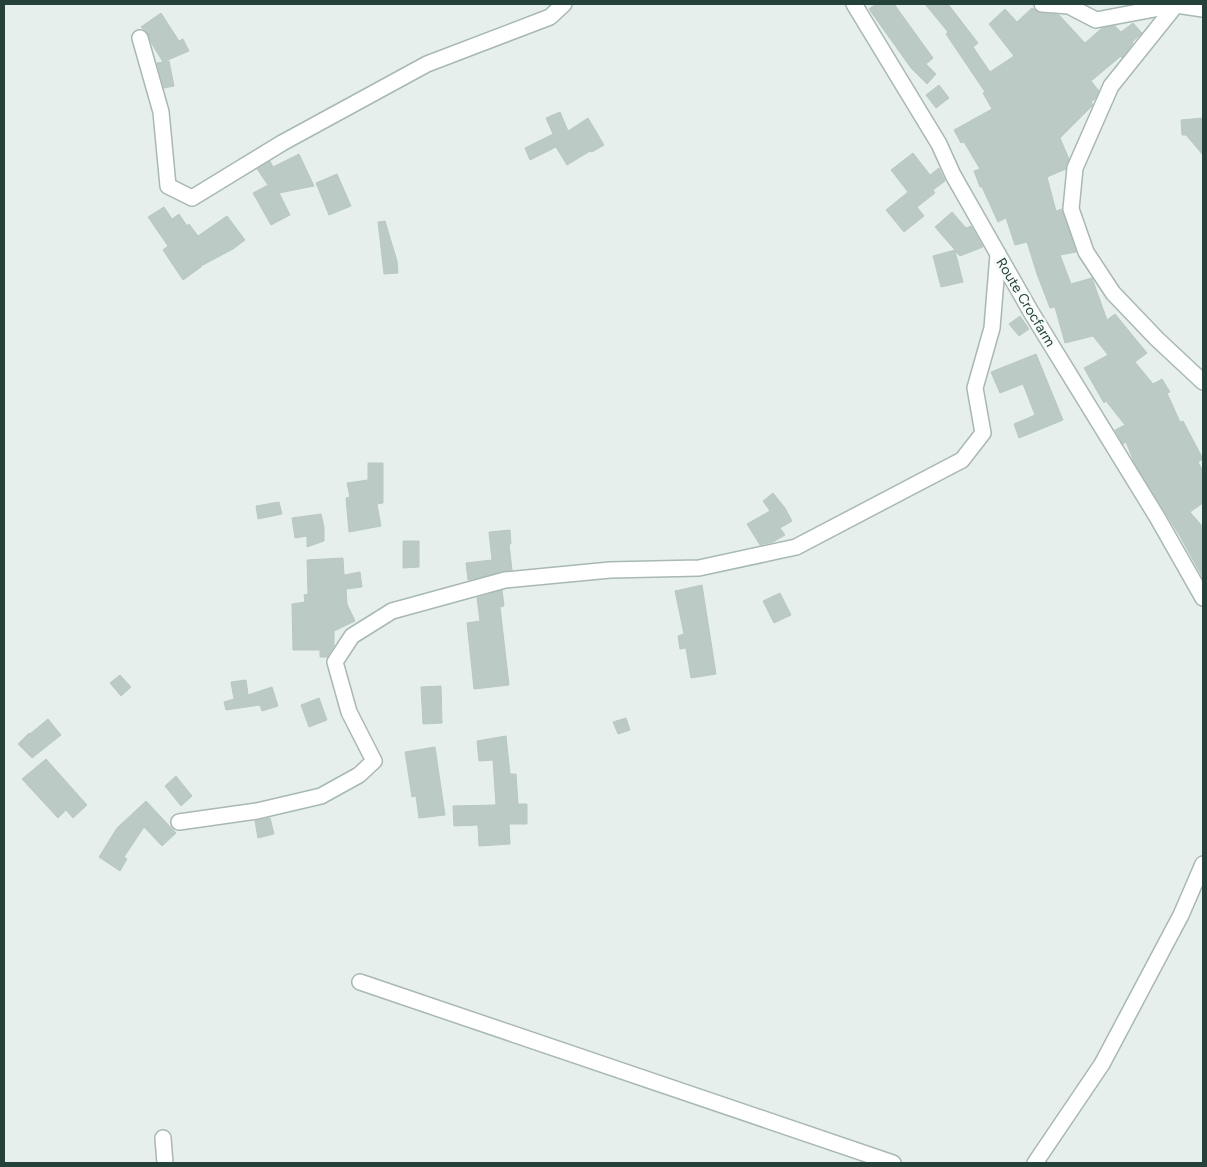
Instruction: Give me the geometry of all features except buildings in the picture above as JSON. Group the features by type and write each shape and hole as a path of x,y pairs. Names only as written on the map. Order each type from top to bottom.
{"street":[{"path":"140,38 161,112 168,186 192,198 282,143 427,64 550,17 564,4"},
{"name":"Route Crocfarm","path":"854,4 939,144 953,175 1031,312 1157,517 1203,598"},
{"path":"1042,4 1071,5 1096,20 1176,5 1203,9"},
{"path":"1176,5 1111,86 1074,168 1070,209 1086,252 1113,292 1157,339 1203,382"},
{"path":"179,822 257,811 321,796 359,775 374,762 349,712 335,662 352,636 392,611 505,580 610,570 699,568 796,547 962,460 983,433 975,388 992,328 998,254"},
{"path":"1035,1163 1102,1064 1181,915 1203,864"},
{"path":"360,982 893,1163"},
{"path":"163,1138 166,1163"}]}
